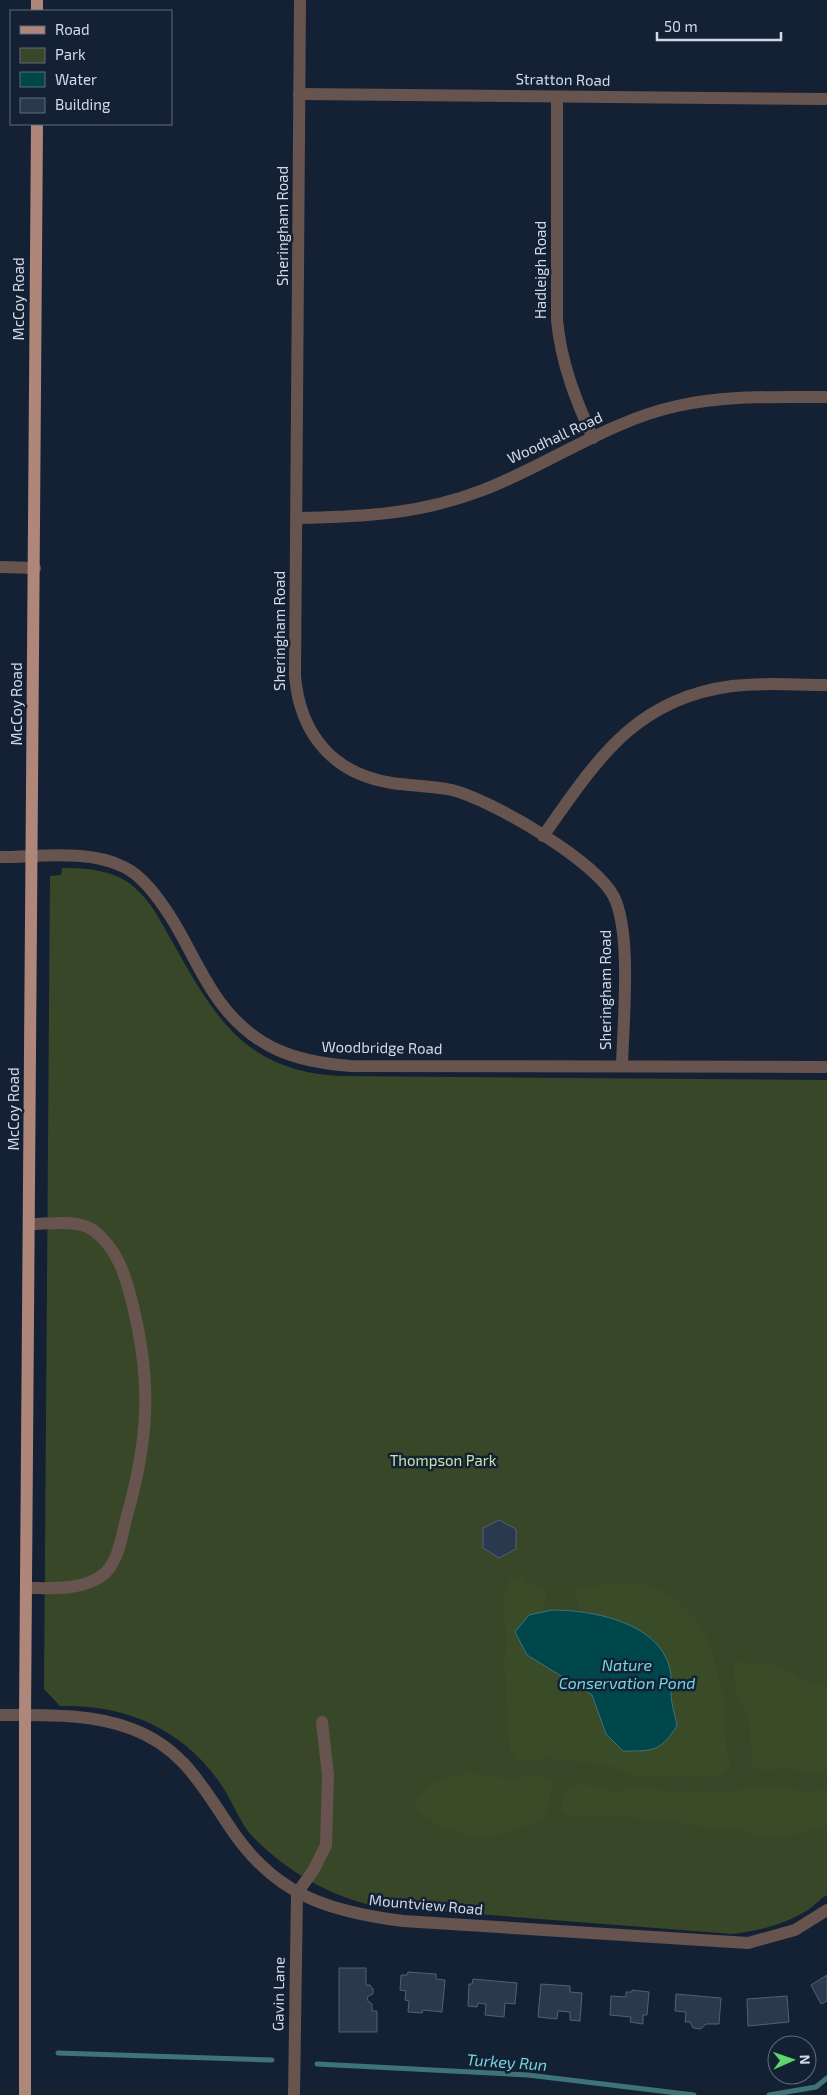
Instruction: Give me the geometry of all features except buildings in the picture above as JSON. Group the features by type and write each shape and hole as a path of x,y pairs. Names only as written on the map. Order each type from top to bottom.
{"main road":[{"name":"McCoy Road","path":"25,2095 25,1715 37,125"}],"street":[{"name":"Sheringham Road","path":"300,0 297,518 294,676 299,706 312,735 341,764 365,776 391,783 452,790 483,801 543,836 598,876 613,896 622,920 624,953 622,1066"},
{"name":"Stratton Road","path":"299,94 827,99"},
{"name":"Hadleigh Road","path":"557,97 556,320 565,369 593,438"},
{"name":"Woodhall Road","path":"297,518 360,517 402,513 448,502 484,490 593,438 650,414 710,400 754,396 827,397"},
{"path":"0,568 34,568"},
{"path":"543,836 602,755 648,715 680,700 716,689 734,686 827,685"},
{"name":"Woodbridge Road","path":"0,857 79,857 106,860 125,867 137,876 159,899 219,1001 237,1022 262,1042 287,1055 317,1063 351,1066 827,1067"},
{"path":"27,1588 70,1587 84,1584 96,1580 108,1570 118,1549 137,1478 144,1437 146,1396 144,1351 135,1313 124,1273 110,1246 92,1229 73,1224 30,1224"},
{"name":"Mountview Road","path":"0,1715 72,1717 104,1721 133,1729 162,1745 185,1763 248,1850 269,1871 297,1893 324,1906 366,1916 402,1921 748,1943 795,1930 827,1910"},
{"path":"297,1893 313,1871 326,1845 328,1775 322,1722"},
{"name":"Gavin Lane","path":"294,2095 297,1893"}],"green space":[{"name":"Thompson Park","path":"62,868 100,871 118,877 134,887 146,899 156,914 203,995 236,1035 256,1051 279,1063 306,1072 338,1076 827,1080 827,1895 808,1910 790,1920 772,1926 733,1934 374,1906 325,1889 295,1872 267,1850 249,1832 226,1792 207,1766 172,1736 152,1724 131,1716 108,1710 60,1706 44,1689 50,876 61,875"}],"shaded area":[{"path":"522,1575 532,1584 546,1590 542,1613 529,1615 552,1670 592,1695 606,1734 623,1751 642,1751 655,1748 666,1741 677,1726 671,1694 670,1669 609,1617 580,1610 573,1589 609,1584 647,1584 673,1597 700,1624 711,1647 724,1704 724,1728 730,1769 723,1775 710,1777 631,1776 614,1767 595,1763 545,1758 527,1762 515,1759 510,1748 504,1662 506,1641 503,1598 510,1580"},
{"path":"735,1662 770,1664 785,1669 806,1682 827,1686 827,1775 786,1768 767,1771 753,1767 750,1728 748,1717 737,1694 734,1672"},
{"path":"470,1773 506,1778 540,1776 553,1779 547,1810 542,1820 490,1836 470,1836 439,1825 414,1807 430,1786 444,1779"},
{"path":"583,1784 617,1792 633,1787 671,1792 723,1792 762,1787 785,1788 806,1792 827,1789 827,1828 777,1837 763,1837 735,1829 711,1828 665,1820 604,1815 572,1817 563,1812 561,1799 568,1787"}],"water":[{"name":"Nature Conservation Pond","path":"552,1610 604,1616 622,1622 653,1640 663,1653 671,1672 672,1701 677,1726 666,1741 649,1750 623,1751 606,1734 592,1695 527,1655 515,1632 529,1615"}],"waterway":[{"name":"Turkey Run","path":"58,2053 272,2060"},
{"name":"Turkey Run","path":"317,2064 528,2075 694,2095"},
{"name":"Turkey Run","path":"769,2095 816,2087 827,2078"}]}
